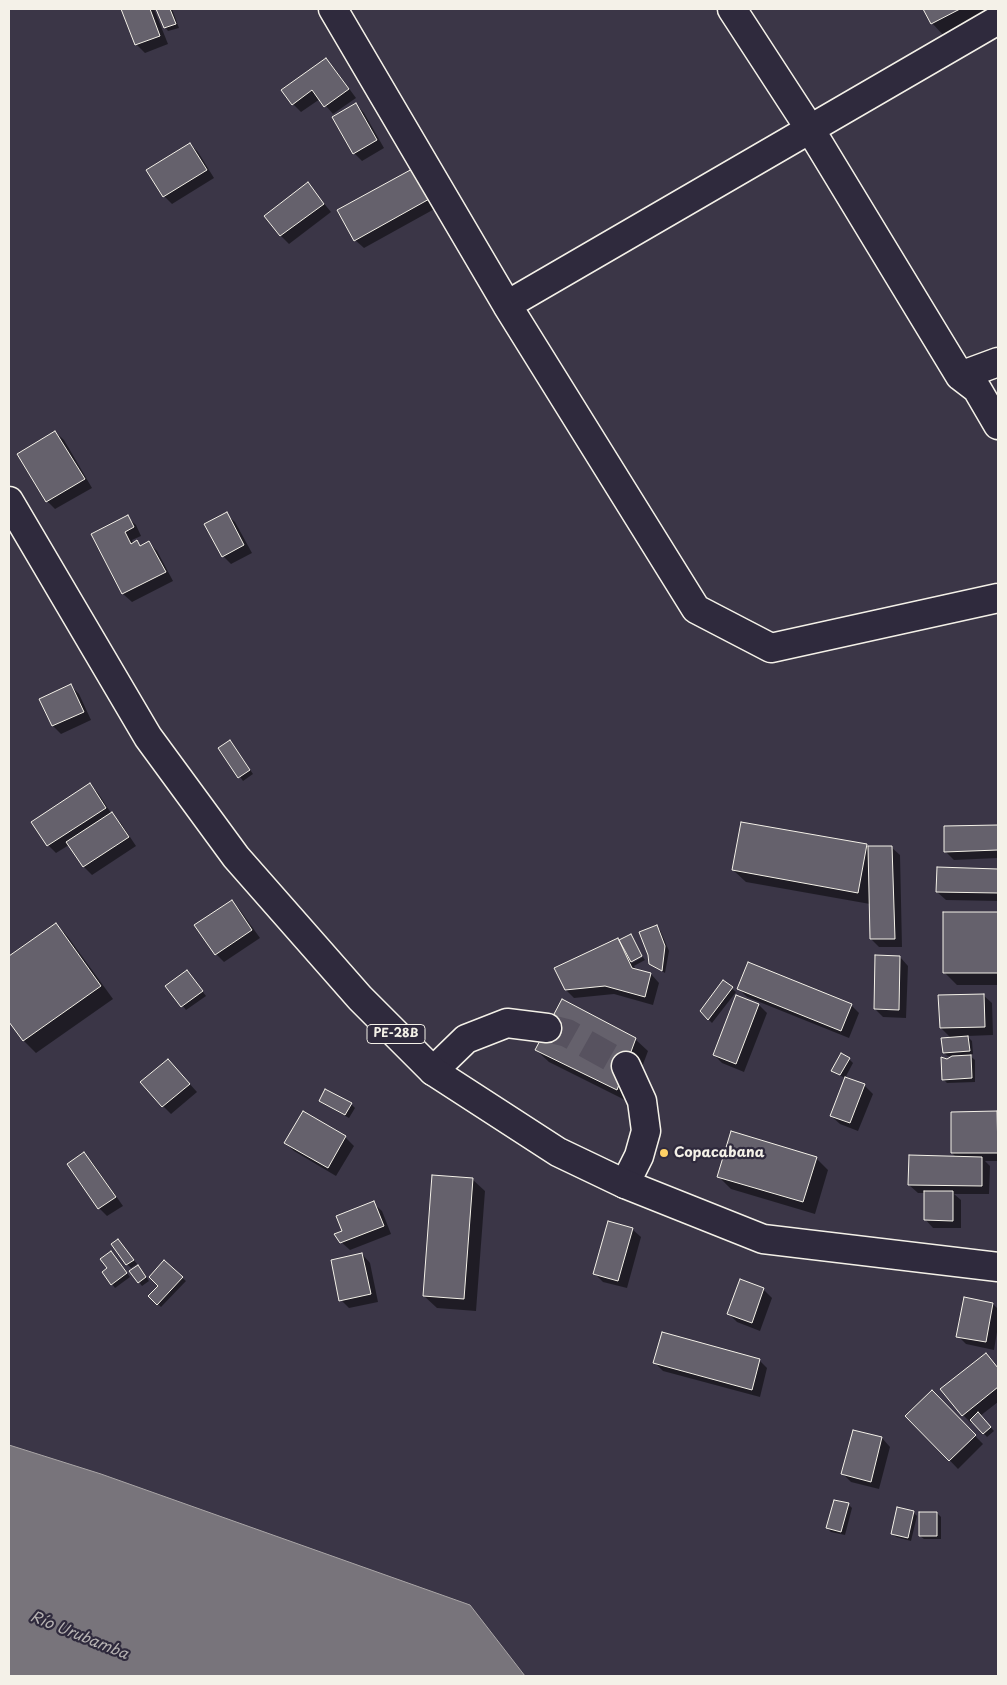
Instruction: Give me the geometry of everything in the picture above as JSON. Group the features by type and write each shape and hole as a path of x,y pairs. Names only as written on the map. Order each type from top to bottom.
{"main road":[{"path":"333,9 507,305 696,609 771,648 998,598"},
{"path":"732,9 810,129 960,376 977,389 998,426"},
{"path":"507,305 998,20"},
{"path":"960,376 998,362"},
{"name":"PE-28B","path":"9,501 148,736 236,858 360,998 433,1070 558,1152 625,1184 763,1239 998,1267"},
{"path":"433,1070 466,1039 507,1023 547,1028"},
{"path":"625,1184 639,1156 646,1131 642,1101 626,1066"}],"water":[{"name":"Río Urubamba","path":"9,1445 101,1474 470,1605 525,1676 9,1676"}],"building":[{"path":"121,9 150,9 160,36 135,45"},
{"path":"156,9 170,9 176,24 164,28"},
{"path":"923,9 960,9 931,24"},
{"path":"326,58 349,89 324,107 312,90 292,105 281,90"},
{"path":"356,103 377,140 353,154 332,117"},
{"path":"190,143 207,170 163,197 146,170"},
{"path":"414,168 431,198 354,241 337,210"},
{"path":"308,182 324,204 280,236 264,216"},
{"path":"55,431 85,479 46,502 17,454"},
{"path":"227,512 244,545 222,557 204,524"},
{"path":"128,515 134,527 125,532 131,544 137,540 140,546 149,541 166,572 122,594 91,534"},
{"path":"71,684 84,712 52,726 39,699"},
{"path":"230,740 250,770 238,778 218,748"},
{"path":"90,783 106,808 47,846 31,822"},
{"path":"112,812 129,837 83,867 66,842"},
{"path":"741,822 867,844 858,893 732,870"},
{"path":"998,825 998,850 944,852 944,826"},
{"path":"868,846 892,846 895,939 870,939"},
{"path":"937,867 998,869 998,893 936,892"},
{"path":"232,900 252,930 215,955 194,925"},
{"path":"943,912 998,912 998,973 943,973"},
{"path":"56,923 101,986 23,1041 9,1022 9,956"},
{"path":"657,925 665,946 662,971 649,964 648,955 639,932"},
{"path":"631,934 642,956 631,962 619,940"},
{"path":"618,938 632,968 651,973 645,997 605,986 565,990 554,968"},
{"path":"875,955 900,956 899,1010 874,1009"},
{"path":"748,962 852,1004 841,1031 737,989"},
{"path":"187,970 203,991 181,1007 165,986"},
{"path":"723,980 733,987 708,1020 700,1011"},
{"path":"984,994 985,1027 940,1028 938,995"},
{"path":"736,995 759,1004 736,1064 713,1055"},
{"path":"562,999 636,1038 617,1090 535,1050"},
{"path":"968,1036 970,1051 943,1053 941,1038"},
{"path":"841,1053 850,1058 840,1075 831,1071"},
{"path":"971,1055 972,1078 942,1080 941,1057 947,1059 952,1056"},
{"path":"168,1059 190,1084 162,1107 140,1082"},
{"path":"845,1077 865,1084 850,1123 830,1116"},
{"path":"325,1089 352,1103 345,1115 319,1101"},
{"path":"303,1111 346,1136 328,1168 284,1143"},
{"path":"997,1111 998,1153 951,1153 951,1112"},
{"path":"731,1131 817,1157 803,1202 717,1177"},
{"path":"84,1152 116,1197 98,1209 67,1164"},
{"path":"909,1155 982,1157 982,1186 908,1185"},
{"path":"432,1175 473,1178 464,1299 423,1296"},
{"path":"924,1191 953,1191 953,1221 924,1220"},
{"path":"374,1201 384,1226 340,1243 334,1234 342,1231 336,1216"},
{"path":"608,1221 633,1228 618,1281 593,1274"},
{"path":"118,1239 134,1260 126,1265 111,1244"},
{"path":"111,1251 127,1273 111,1285 102,1272 107,1268 100,1259"},
{"path":"362,1253 371,1294 339,1301 331,1260"},
{"path":"164,1260 183,1277 157,1305 148,1296 158,1286 149,1277"},
{"path":"138,1265 146,1277 138,1283 129,1271"},
{"path":"740,1279 764,1288 752,1323 727,1314"},
{"path":"964,1297 993,1303 986,1342 956,1337"},
{"path":"662,1332 760,1359 752,1390 653,1363"},
{"path":"986,1353 998,1368 998,1387 962,1416 940,1389"},
{"path":"932,1390 976,1435 949,1461 905,1416"},
{"path":"978,1412 991,1427 983,1434 970,1420"},
{"path":"853,1430 882,1437 871,1482 841,1474"},
{"path":"834,1500 849,1503 841,1532 826,1528"},
{"path":"897,1507 914,1511 908,1538 891,1534"},
{"path":"919,1512 937,1512 937,1536 919,1536"}],"tunnel":[{"path":"547,1028 567,1033 626,1066"}],"place":[{"name":"Copacabana","path":"664,1153"}]}
